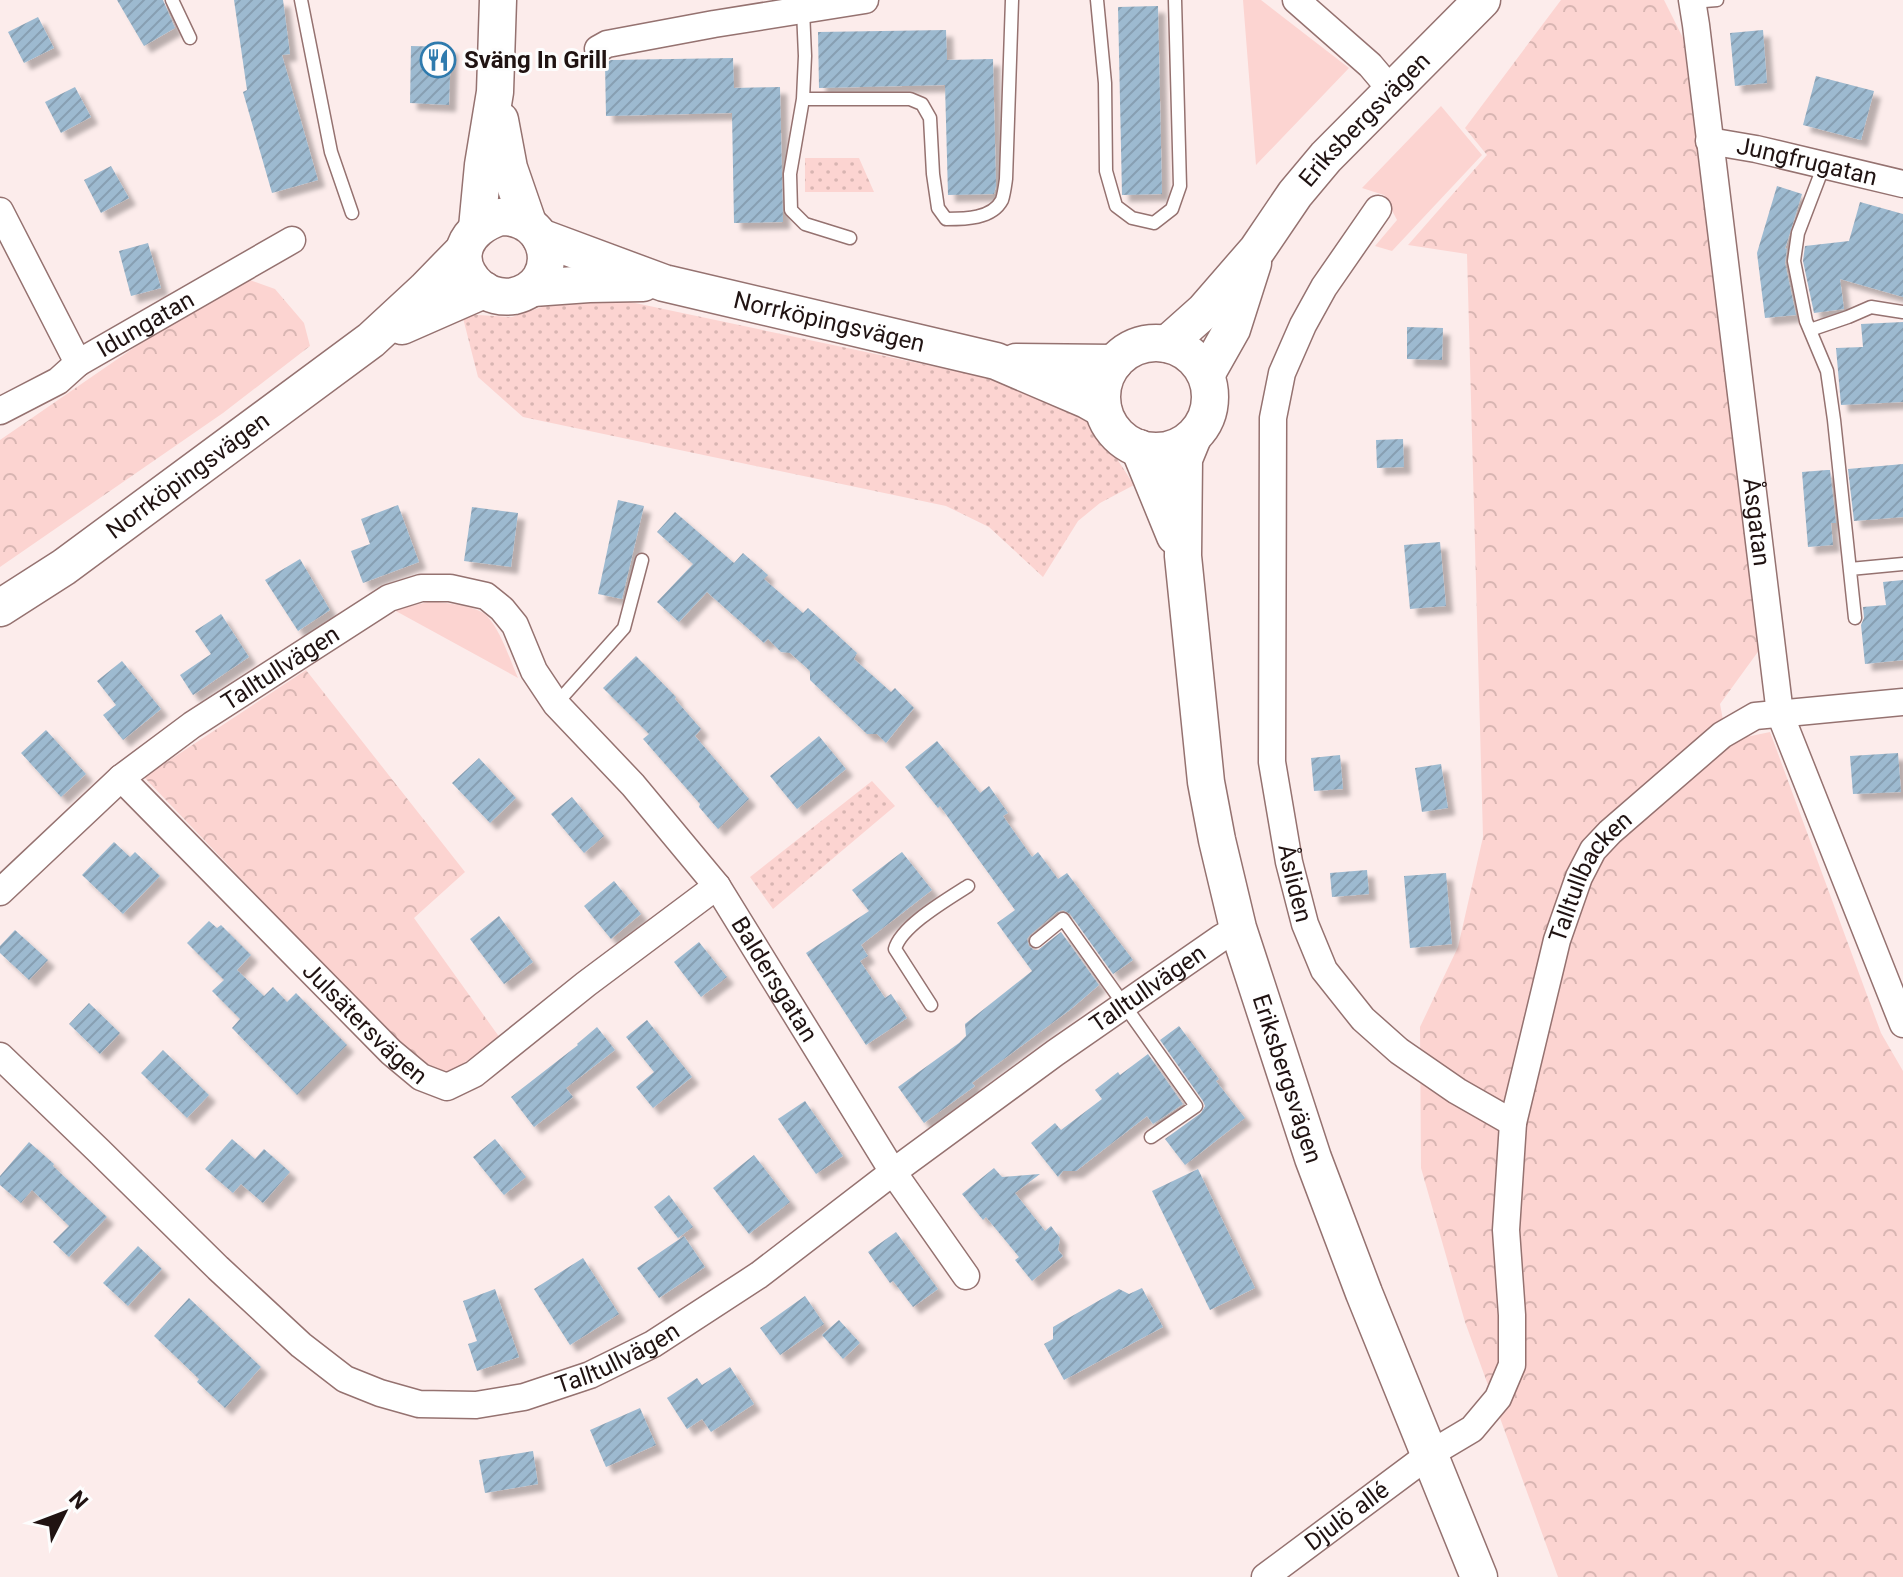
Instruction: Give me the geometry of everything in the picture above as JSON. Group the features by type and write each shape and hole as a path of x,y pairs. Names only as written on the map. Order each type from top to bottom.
{"main road":[{"path":"495,92 509,168 545,250 546,262 543,276 533,288 510,297 496,296 484,290 475,283 465,263 495,92 498,0"},
{"name":"Eriksbergsvägen","path":"1167,344 1204,311 1257,250 1295,194 1326,157 1482,0"},
{"path":"470,239 488,221 500,217 511,217 534,230"},
{"name":"Norrköpingsvägen","path":"534,230 664,283 996,361 1103,409"},
{"name":"Norrköpingsvägen","path":"0,608 64,567 371,340 425,290 470,239"},
{"name":"Eriksbergsvägen","path":"1206,375 1232,329 1257,250"},
{"name":"Norrköpingsvägen","path":"533,288 664,283"},
{"name":"Norrköpingsvägen","path":"371,340 484,290"},
{"path":"1155,343 1167,344 1188,354 1206,375 1210,403 1207,416 1193,437 1180,446 1151,450 1139,448 1116,432 1103,409 1103,383 1114,363 1127,353 1155,343"},
{"name":"Norrköpingsvägen","path":"996,361 1114,363"},
{"name":"Eriksbergsvägen","path":"1193,437 1184,459 1183,556 1206,782 1238,928 1308,1143 1364,1293 1479,1577"},
{"name":"Eriksbergsvägen","path":"1139,448 1183,556"}],"street":[{"path":"598,49 622,41 865,0"},
{"path":"1296,0 1370,65 1392,91"},
{"name":"Åsgatan","path":"1700,1 1709,141 1780,714 1903,1024"},
{"name":"Jungfrugatan","path":"1709,141 1903,184"},
{"name":"Åsliden","path":"1378,209 1324,287 1303,325 1282,373 1273,418 1272,762 1289,862 1305,924 1324,970 1363,1019 1399,1051 1457,1091 1513,1123"},
{"path":"0,211 78,363"},
{"name":"Idungatan","path":"0,411 58,381 78,363 292,240"},
{"name":"Talltullvägen","path":"0,892 121,778 192,725 389,598 421,588 450,588 486,596 515,625 534,671 556,704"},
{"name":"Talltullbacken","path":"1513,1123 1557,940 1579,877 1593,850 1728,731 1755,716 1903,702"},
{"name":"Baldersgatan","path":"556,704 633,785 717,886 893,1172 966,1276"},
{"name":"Julsätersvägen","path":"121,778 391,1052 421,1077 447,1087 474,1074 586,984 717,886"},
{"name":"Talltullvägen","path":"0,1056 218,1268 301,1345 345,1379 419,1404 476,1405 524,1397 590,1375 653,1344 759,1275 1055,1053 1238,928"},
{"path":"1430,1454 1472,1429 1498,1398 1512,1365 1506,1230 1513,1123"},
{"name":"Djulö allé","path":"1265,1577 1430,1454"}],"lane":[{"path":"172,0 190,38"},
{"path":"301,0 331,152 352,213"},
{"path":"803,99 910,99 922,104 930,118 938,208 946,219 967,219 990,213 1001,201 1006,179 1012,0"},
{"path":"1097,0 1105,83 1106,171 1116,206 1132,218 1154,223 1172,209 1180,186 1175,0"},
{"path":"803,10 803,99 790,174 791,210 805,224 850,238"},
{"path":"1824,165 1798,233 1794,261 1806,321 1827,371 1855,618"},
{"path":"1810,330 1871,307 1903,312"},
{"path":"556,704 624,628 642,560"},
{"path":"1850,569 1903,564"},
{"path":"931,1005 895,949 897,940 968,886"},
{"path":"1036,941 1063,919 1196,1106 1151,1137"}],"green space":[{"path":"1243,0 1261,0 1349,68 1256,165"},
{"path":"1561,0 1664,0 1683,38 1760,649 1720,704 1727,741 1770,732 1881,1033 1903,1071 1903,1577 1558,1577 1465,1322 1421,1168 1420,1027 1458,947 1483,837 1467,254 1408,245 1487,155 1465,128"},
{"path":"1441,106 1482,155 1392,251 1375,246 1397,220 1384,195 1362,188"},
{"path":"805,158 859,158 874,192 805,192"},
{"path":"241,277 275,289 304,323 310,346 223,413 0,567 0,440"},
{"path":"602,296 1031,387 1060,400 1083,417 1102,438 1134,485 1100,503 1078,521 1043,577 989,527 946,506 523,417 478,377 462,314 512,317 557,302"},
{"path":"432,601 469,607 487,616 501,637 518,678 394,610"},
{"path":"306,670 465,872 414,918 500,1038 448,1074 428,1068 399,1044 144,777"},
{"path":"872,781 895,806 773,909 750,877"}],"building":[{"path":"117,0 163,0 175,28 144,46"},
{"path":"234,0 283,0 290,54 282,55 318,180 272,193 243,92 247,90"},
{"path":"1158,6 1162,194 1122,195 1118,7"},
{"path":"38,17 54,48 24,63 8,32"},
{"path":"946,30 947,60 993,59 994,194 948,195 945,85 819,88 818,32"},
{"path":"1763,30 1767,83 1735,86 1730,33"},
{"path":"411,46 451,47 449,105 410,103"},
{"path":"733,58 734,88 780,87 783,222 734,223 732,113 606,116 605,63 611,60"},
{"path":"1816,76 1874,91 1861,140 1803,125"},
{"path":"75,87 91,117 61,133 45,102"},
{"path":"111,166 129,198 101,213 84,180"},
{"path":"1777,186 1802,194 1785,249 1796,315 1765,318 1757,253"},
{"path":"1860,202 1903,214 1903,297 1840,279 1844,309 1814,313 1803,261 1805,246 1849,241"},
{"path":"148,243 161,288 131,296 119,251"},
{"path":"1903,322 1903,402 1841,405 1836,348 1863,347 1861,324"},
{"path":"1407,327 1443,328 1442,360 1407,359"},
{"path":"1403,439 1404,467 1377,468 1376,440"},
{"path":"1903,464 1903,517 1854,521 1848,469"},
{"path":"1830,470 1836,523 1831,523 1833,545 1808,547 1802,472"},
{"path":"618,500 644,506 622,599 598,594"},
{"path":"398,505 419,562 363,583 351,551 370,544 361,519"},
{"path":"472,507 518,513 511,567 464,561"},
{"path":"675,512 734,563 743,553 768,575 764,579 803,613 808,608 857,653 854,659 891,692 895,688 914,708 886,743 877,734 867,734 810,680 810,671 790,653 781,652 768,639 764,643 707,592 679,622 657,602 693,564 657,532"},
{"path":"1440,542 1446,606 1410,609 1404,545"},
{"path":"300,559 330,610 298,631 265,580"},
{"path":"1903,580 1903,660 1865,664 1861,625 1863,607 1886,605 1883,582"},
{"path":"221,614 249,657 193,695 180,675 211,654 195,631"},
{"path":"636,656 676,697 701,729 695,736 749,799 718,829 643,739 649,734 603,688"},
{"path":"122,661 161,709 123,740 103,715 116,705 97,681"},
{"path":"46,730 86,774 61,797 21,753"},
{"path":"819,736 846,769 797,809 770,776"},
{"path":"937,741 980,793 989,786 1008,813 1003,816 1032,857 1038,852 1058,879 1067,873 1133,960 1113,974 1070,914 1063,910 1057,912 1030,935 1027,939 1029,946 1038,950 1061,932 1099,985 972,1083 975,1086 924,1123 898,1087 959,1043 966,1036 965,1024 1032,971 997,923 1015,910 940,806 938,808 905,767"},
{"path":"1898,753 1901,792 1853,794 1850,756"},
{"path":"1340,755 1343,789 1314,791 1311,758"},
{"path":"479,758 516,798 490,823 452,783"},
{"path":"1441,764 1448,808 1422,812 1415,768"},
{"path":"572,797 604,836 584,853 551,814"},
{"path":"114,842 130,857 135,852 160,876 123,914 82,875"},
{"path":"902,852 932,890 861,945 868,956 860,961 885,998 891,994 907,1018 866,1045 806,953 869,911 852,890"},
{"path":"1367,870 1369,894 1332,897 1330,873"},
{"path":"1446,873 1452,944 1410,948 1404,876"},
{"path":"614,881 641,914 611,939 584,906"},
{"path":"499,916 533,962 504,984 470,939"},
{"path":"209,921 217,928 221,925 251,955 237,970 264,996 273,987 287,1002 296,993 347,1045 297,1095 232,1028 240,1019 212,991 224,980 187,943"},
{"path":"15,930 48,960 29,980 0,953 0,946"},
{"path":"699,942 727,977 701,997 674,962"},
{"path":"89,1003 120,1033 100,1054 69,1024"},
{"path":"647,1020 692,1077 653,1108 636,1087 654,1072 626,1037"},
{"path":"1179,1026 1245,1118 1185,1165 1165,1139 1201,1113 1205,1106 1160,1040"},
{"path":"597,1027 615,1050 566,1088 573,1097 534,1127 511,1097"},
{"path":"163,1050 209,1095 187,1118 141,1073"},
{"path":"1148,1054 1183,1104 1153,1124 1147,1116 1076,1171 1063,1171 1058,1177 1031,1143 1055,1123 1061,1130 1102,1099 1095,1090"},
{"path":"805,1101 843,1156 816,1174 778,1119"},
{"path":"232,1139 255,1159 264,1149 290,1172 263,1203 241,1184 233,1193 205,1169"},
{"path":"495,1139 526,1177 504,1195 473,1157"},
{"path":"29,1142 107,1217 69,1257 53,1242 69,1226 32,1190 21,1203 0,1185 0,1176"},
{"path":"754,1155 790,1202 749,1234 713,1188"},
{"path":"994,1168 1002,1177 1040,1174 1015,1193 1045,1231 1051,1226 1060,1238 1058,1250 1063,1256 1032,1281 1015,1260 1019,1257 962,1194"},
{"path":"1198,1169 1255,1288 1210,1310 1152,1191"},
{"path":"669,1195 693,1227 678,1238 654,1207"},
{"path":"896,1232 938,1289 913,1307 893,1281 890,1283 868,1252"},
{"path":"684,1236 705,1267 659,1298 637,1268"},
{"path":"138,1246 162,1269 128,1306 103,1283"},
{"path":"583,1258 619,1314 570,1345 534,1289"},
{"path":"1142,1288 1163,1327 1064,1380 1044,1344 1053,1339 1053,1327 1119,1289 1129,1294"},
{"path":"495,1289 519,1357 477,1371 468,1344 477,1341 463,1301"},
{"path":"805,1296 824,1324 780,1355 760,1328"},
{"path":"189,1298 261,1367 225,1408 154,1336"},
{"path":"839,1320 860,1343 843,1359 822,1335"},
{"path":"730,1367 754,1404 711,1432 702,1419 687,1429 667,1398 697,1378 702,1385"},
{"path":"640,1408 656,1445 606,1467 590,1430"},
{"path":"533,1451 538,1484 485,1493 479,1460"}],"place":[{"name":"Sväng In Grill","path":"438,60"}]}
